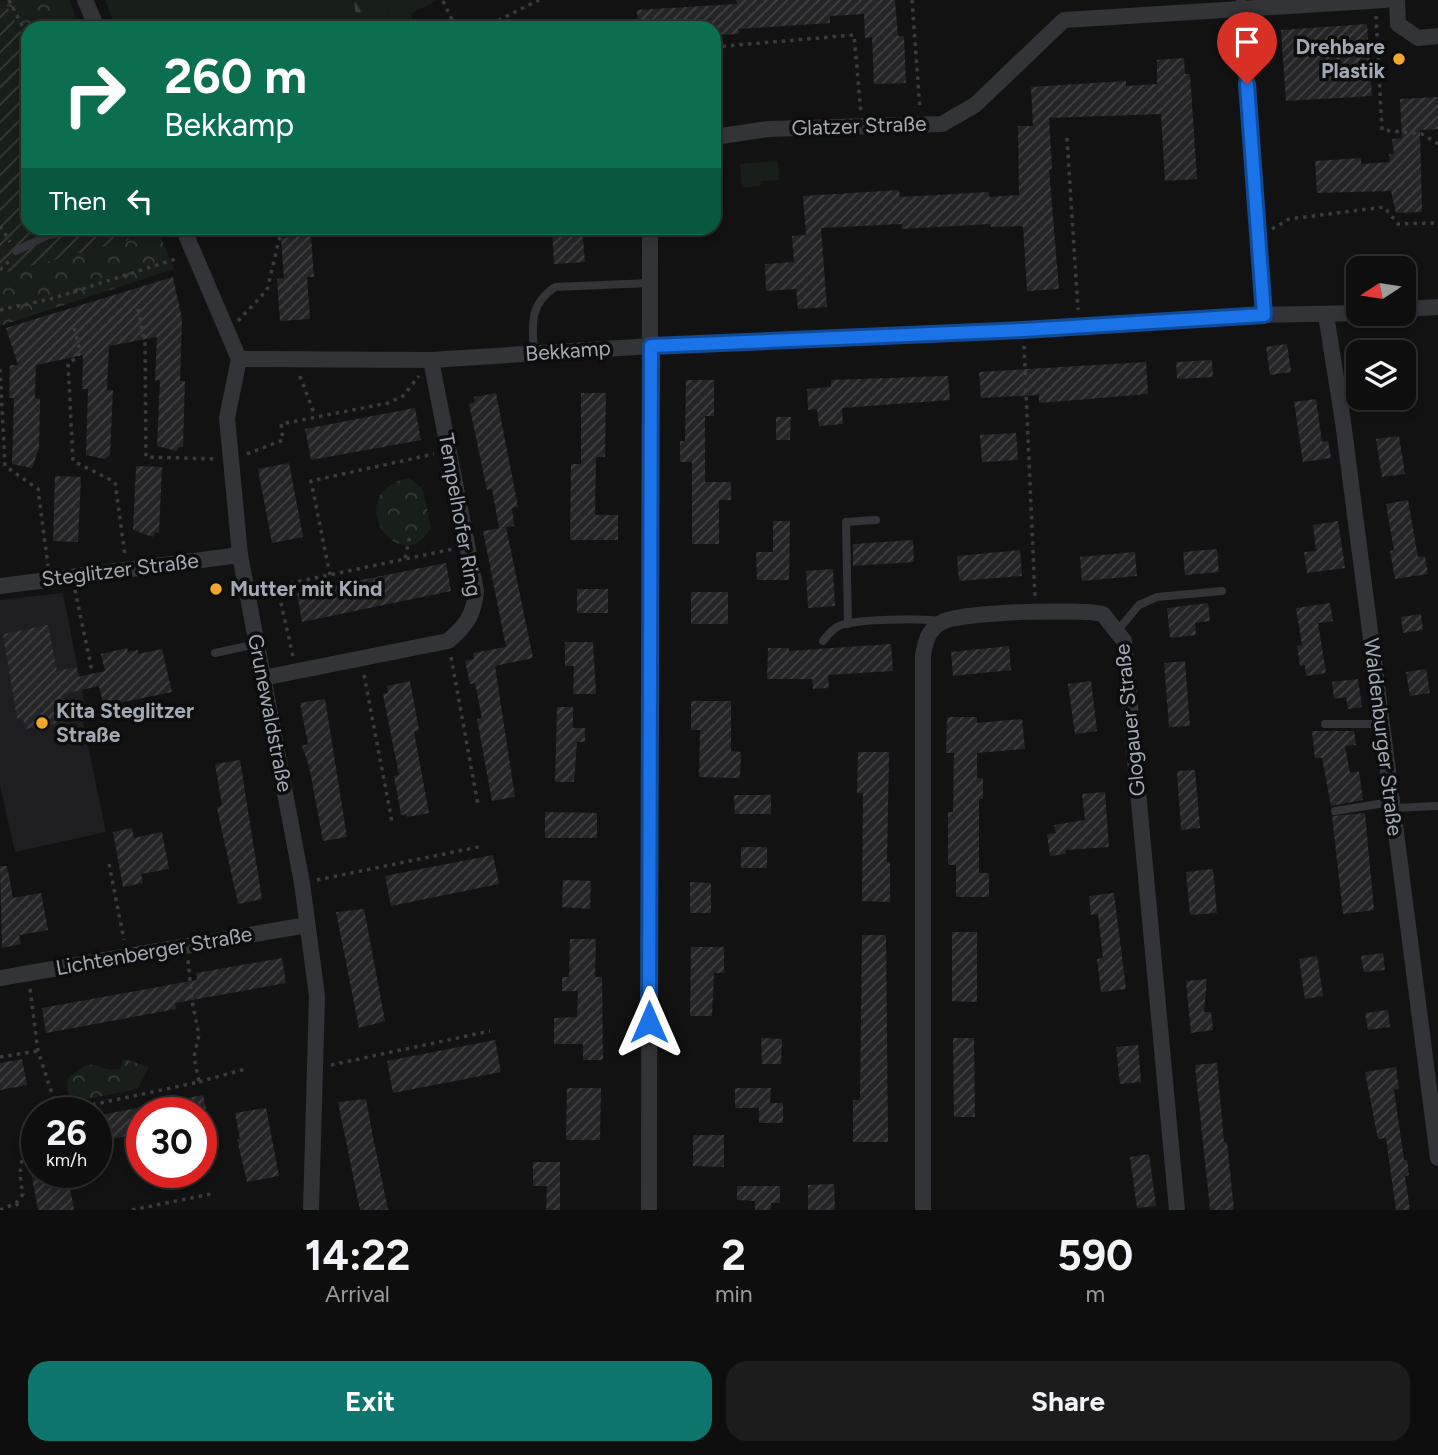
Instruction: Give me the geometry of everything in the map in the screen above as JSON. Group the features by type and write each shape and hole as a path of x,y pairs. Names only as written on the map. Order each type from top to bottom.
{"street":[{"path":"85,0 94,21"},
{"name":"Glatzer Straße","path":"721,136 768,129 942,124 975,104 1064,20 1385,0"},
{"path":"1397,0 1398,24 1418,38 1438,36"},
{"path":"1241,7 1264,315"},
{"path":"186,235 239,359"},
{"path":"649,235 649,1210"},
{"path":"1416,308 1438,307"},
{"name":"Bekkamp","path":"239,359 431,360 651,346 1023,330 1264,315 1346,314"},
{"name":"Waldenburger Straße","path":"1326,315 1343,422 1438,1158"},
{"name":"Grunewaldstraße","path":"239,359 227,418 240,555 302,883 317,996 311,1210"},
{"name":"Tempelhofer Ring","path":"431,360 476,591 475,608 466,625 448,641"},
{"name":"Steglitzer Straße","path":"0,586 240,555"},
{"name":"Glogauer Straße","path":"942,621 966,617 1093,612 1103,614 1118,630 1124,642 1177,1210"},
{"path":"923,1210 923,655 928,634 942,621"},
{"path":"263,678 448,641"},
{"name":"Lichtenberger Straße","path":"0,978 307,925"}],"lane":[{"path":"16,251 48,235"},
{"path":"534,353 533,311 542,296 555,288 650,283"},
{"path":"848,624 846,522 876,520"},
{"path":"1118,630 1139,605 1157,597 1222,591"},
{"path":"823,641 838,626 848,624 924,619 942,621"},
{"path":"215,653 257,644"},
{"path":"1325,724 1381,724"},
{"path":"1335,811 1391,805 1438,806"}],"path":[{"path":"9,0 21,23"},
{"path":"497,21 539,0"},
{"path":"912,0 921,125"},
{"path":"443,1 453,21"},
{"path":"1376,1 1382,130 1422,134 1438,144"},
{"path":"721,46 854,35 862,125"},
{"path":"1067,138 1079,326"},
{"path":"1258,237 1289,219 1384,207 1398,224 1438,223"},
{"path":"0,226 16,251"},
{"path":"227,332 267,290 280,235"},
{"path":"0,310 54,298 194,253"},
{"path":"138,310 145,343 146,457 230,460 283,440 281,424 388,403 403,396 431,360"},
{"path":"74,328 80,351 78,357 68,363 73,461 116,482 126,569"},
{"path":"1023,330 1036,613"},
{"path":"293,359 315,416"},
{"path":"0,369 5,466 38,489 49,578"},
{"path":"330,575 311,481 450,451"},
{"path":"404,559 410,536"},
{"path":"297,671 277,586 469,546"},
{"path":"72,575 92,671"},
{"path":"448,641 478,805"},
{"path":"361,659 392,822"},
{"path":"302,883 483,846"},
{"path":"109,864 127,956"},
{"path":"186,946 199,1035 194,1057 199,1082"},
{"path":"28,973 38,1051 52,1097"},
{"path":"314,1068 490,1031"},
{"path":"0,1057 38,1051"},
{"path":"112,1100 245,1069"},
{"path":"21,1163 18,1172 21,1185"},
{"path":"0,1210 16,1203 23,1194 22,1188"},
{"path":"132,1210 211,1194"},
{"path":"16,1203 21,1210"}],"shaded area":[{"name":"Kita Steglitzer Straße","path":"63,593 87,715 82,717 106,832 15,852 0,785 0,600"}],"green space":[{"path":"4,0 69,0 77,21 21,21 21,33"},
{"path":"4,0 21,33 21,235 126,235 129,240 0,274 0,1"},
{"path":"105,0 354,0 356,21 113,21"},
{"path":"354,0 386,0 389,21 356,21"},
{"path":"386,0 437,0 411,14 413,21 389,21"},
{"path":"778,161 779,180 761,181 760,186 742,188 740,164"},
{"path":"126,235 160,235 174,269 0,326 0,274 129,240"},
{"path":"409,478 423,489 431,529 417,543 403,545 392,540 383,531 376,507 380,495 391,485"},
{"path":"124,1059 149,1067 137,1089 97,1097 70,1097 67,1089 68,1078 78,1070 91,1065 111,1070 120,1069"}],"building":[{"path":"736,0 895,0 898,36 904,36 906,83 874,84 872,37 865,38 864,14 830,16 830,23 738,29 739,34 721,35 721,21 638,21 637,10 737,4"},
{"path":"1367,24 1372,96 1286,101 1281,30"},
{"path":"1184,58 1185,74 1190,74 1197,179 1165,181 1161,114 1049,118 1052,169 1049,170 1059,289 1027,291 1023,226 991,227 990,224 902,229 902,224 821,228 827,307 798,309 796,289 766,291 765,264 794,262 792,236 806,235 803,196 899,190 900,197 989,192 989,197 1019,195 1018,126 1033,126 1031,87 1126,81 1126,86 1157,84 1157,60"},
{"path":"1438,97 1438,129 1420,130 1422,212 1396,213 1391,191 1317,193 1315,161 1361,158 1361,164 1390,162 1389,154 1394,154 1392,139 1402,138 1400,99"},
{"path":"552,235 583,235 585,262 554,264"},
{"path":"311,236 314,277 307,277 310,319 280,321 277,279 284,278 281,238"},
{"path":"173,277 182,319 180,381 185,381 183,447 179,447 177,451 157,446 160,381 155,380 157,337 109,346 107,390 113,390 110,455 105,459 86,455 88,389 82,389 83,355 36,365 35,398 40,399 39,448 32,468 12,464 14,398 9,398 10,365 18,365 6,328"},
{"path":"1287,344 1291,372 1270,375 1266,347"},
{"path":"1212,360 1213,377 1177,379 1176,362"},
{"path":"1146,362 1148,394 1039,403 1039,395 981,398 979,372"},
{"path":"948,376 950,400 842,408 843,424 819,426 817,409 808,410 807,389 831,387 831,380"},
{"path":"686,380 714,380 714,416 705,416 705,482 731,482 731,500 719,500 719,544 692,544 692,462 680,462 680,441 685,441"},
{"path":"496,393 518,507 512,508 514,526 499,528 492,489 487,490 469,404 475,402 474,397"},
{"path":"581,393 606,393 605,457 596,457 595,515 618,515 618,540 570,540 571,464 581,464"},
{"path":"1316,399 1322,442 1328,441 1331,458 1303,462 1294,402"},
{"path":"415,408 421,440 311,460 305,429"},
{"path":"776,417 791,417 790,440 776,440"},
{"path":"1016,433 1018,460 982,462 980,435"},
{"path":"1399,436 1405,474 1382,477 1376,439"},
{"path":"289,463 303,537 272,543 258,469"},
{"path":"136,466 162,467 159,533 155,532 153,537 133,530"},
{"path":"55,476 81,477 78,542 53,541"},
{"path":"1408,500 1418,557 1425,556 1428,574 1395,579 1390,551 1394,550 1386,504"},
{"path":"773,521 790,521 789,580 757,580 756,552 773,552"},
{"path":"1338,521 1345,568 1307,573 1304,552 1316,551 1313,525"},
{"path":"506,527 533,658 495,666 515,797 492,801 477,719 482,718 475,683 470,684 465,661 474,659 473,653 506,647 483,531"},
{"path":"913,540 914,562 853,566 853,544"},
{"path":"1217,549 1219,572 1185,575 1183,552"},
{"path":"1020,550 1022,576 959,581 957,556"},
{"path":"1135,552 1137,576 1082,581 1080,557"},
{"path":"446,563 451,591 302,622 297,593"},
{"path":"833,569 835,606 808,608 806,571"},
{"path":"577,589 608,589 608,613 577,613"},
{"path":"691,592 728,592 728,624 691,624"},
{"path":"1208,603 1210,621 1195,623 1196,635 1170,638 1167,608"},
{"path":"1330,603 1333,621 1318,623 1326,673 1306,676 1305,665 1300,666 1297,646 1302,645 1296,608"},
{"path":"1421,614 1423,630 1403,633 1401,617"},
{"path":"48,625 57,671 76,667 78,677 105,671 101,654 127,648 128,652 138,650 138,654 162,649 172,692 104,706 99,686 63,694 66,710 60,711 63,722 25,729 23,718 17,719 3,634"},
{"path":"565,642 593,642 596,694 573,694 574,666 565,666"},
{"path":"891,644 893,671 828,675 829,688 813,689 812,679 767,679 768,648 789,648 789,651"},
{"path":"1009,646 1011,670 953,676 951,652"},
{"path":"1185,661 1190,726 1169,727 1164,663"},
{"path":"1426,669 1430,693 1410,696 1406,672"},
{"path":"1358,679 1362,707 1348,709 1346,697 1334,699 1332,682"},
{"path":"410,681 419,730 414,732 429,813 407,817 406,814 401,815 394,776 399,775 383,694 388,693 387,686"},
{"path":"1091,681 1097,731 1075,734 1068,684"},
{"path":"325,699 347,837 323,841 309,766 302,746 308,744 300,703"},
{"path":"691,701 731,701 731,751 741,752 740,778 699,777 700,730 691,730"},
{"path":"557,707 573,707 573,728 585,728 585,742 577,742 574,782 555,782"},
{"path":"947,717 977,717 977,723 1022,719 1025,749 977,753 977,778 983,778 983,799 979,799 979,873 989,873 989,897 956,897 956,865 948,865 948,812 953,812 954,753 946,753"},
{"path":"1312,731 1354,731 1356,745 1345,746 1350,773 1359,771 1363,800 1331,806 1322,758 1315,758"},
{"path":"858,752 889,752 887,862 890,862 890,902 862,901 863,793 857,793"},
{"path":"240,760 262,899 238,904 217,808 222,805 215,764"},
{"path":"1195,770 1200,828 1181,830 1177,771"},
{"path":"1105,792 1109,847 1066,850 1066,854 1050,856 1047,834 1056,833 1054,825 1085,820 1082,794"},
{"path":"734,795 771,795 771,814 735,814"},
{"path":"545,812 597,813 597,838 545,838"},
{"path":"1365,813 1374,910 1343,914 1332,816"},
{"path":"132,828 134,838 162,832 169,869 141,874 143,883 123,887 113,832"},
{"path":"741,847 767,847 767,868 741,868"},
{"path":"493,855 499,884 391,906 385,876"},
{"path":"0,866 7,866 13,898 41,893 48,930 19,935 21,944 2,948"},
{"path":"1213,869 1217,913 1190,915 1186,872"},
{"path":"563,880 591,881 590,909 562,907"},
{"path":"690,882 711,883 711,913 690,913"},
{"path":"1114,893 1126,989 1101,992 1097,959 1103,958 1098,914 1091,915 1089,896"},
{"path":"364,909 385,1021 359,1028 336,912"},
{"path":"952,932 977,932 977,1002 952,1001"},
{"path":"862,935 886,935 888,1142 853,1142 853,1100 860,1100"},
{"path":"570,939 596,939 595,977 602,977 603,1060 583,1060 583,1044 554,1044 554,1018 577,1017 578,991 562,991 562,977 569,977"},
{"path":"691,947 724,947 724,973 714,973 712,1016 690,1016"},
{"path":"1383,953 1385,970 1364,972 1361,956"},
{"path":"1317,956 1323,996 1305,999 1299,959"},
{"path":"282,958 286,983 175,1003 176,1009 46,1033 42,1008 197,980 196,973"},
{"path":"1207,979 1204,1012 1211,1012 1213,1030 1191,1033 1186,981"},
{"path":"1388,1010 1390,1027 1368,1030 1365,1013"},
{"path":"761,1038 782,1039 781,1064 762,1064"},
{"path":"953,1038 974,1038 975,1117 954,1117"},
{"path":"495,1040 501,1072 393,1093 387,1061"},
{"path":"1138,1045 1141,1082 1120,1084 1116,1047"},
{"path":"22,1059 27,1085 0,1090 0,1063"},
{"path":"1217,1063 1224,1142 1227,1142 1234,1210 1210,1210 1195,1065"},
{"path":"1396,1067 1399,1089 1394,1090 1404,1160 1407,1160 1409,1175 1405,1176 1410,1210 1396,1210 1386,1138 1378,1139 1365,1072"},
{"path":"567,1088 601,1088 600,1140 566,1140"},
{"path":"735,1088 771,1088 770,1103 783,1103 783,1123 759,1123 759,1108 735,1108"},
{"path":"366,1099 388,1210 360,1210 338,1102"},
{"path":"266,1108 279,1176 247,1182 237,1139 240,1139 235,1113"},
{"path":"126,1110 126,1136 112,1139 112,1113"},
{"path":"693,1135 724,1135 724,1167 693,1166"},
{"path":"1149,1154 1156,1206 1137,1208 1130,1157"},
{"path":"533,1162 560,1162 560,1210 546,1210 547,1186 533,1186"},
{"path":"834,1184 835,1210 808,1210 808,1185"},
{"path":"737,1186 780,1186 780,1203 771,1203 771,1210 755,1210 755,1201 737,1200"},
{"path":"34,1188 70,1188 74,1210 38,1210"}],"place":[{"name":"Drehbare Plastik","path":"1399,59"},
{"name":"Mutter mit Kind","path":"216,589"},
{"name":"Kita Steglitzer Straße","path":"42,723"}],"route":[{"path":"649,1022 651,346 1023,330 1264,315 1247,84"}]}
